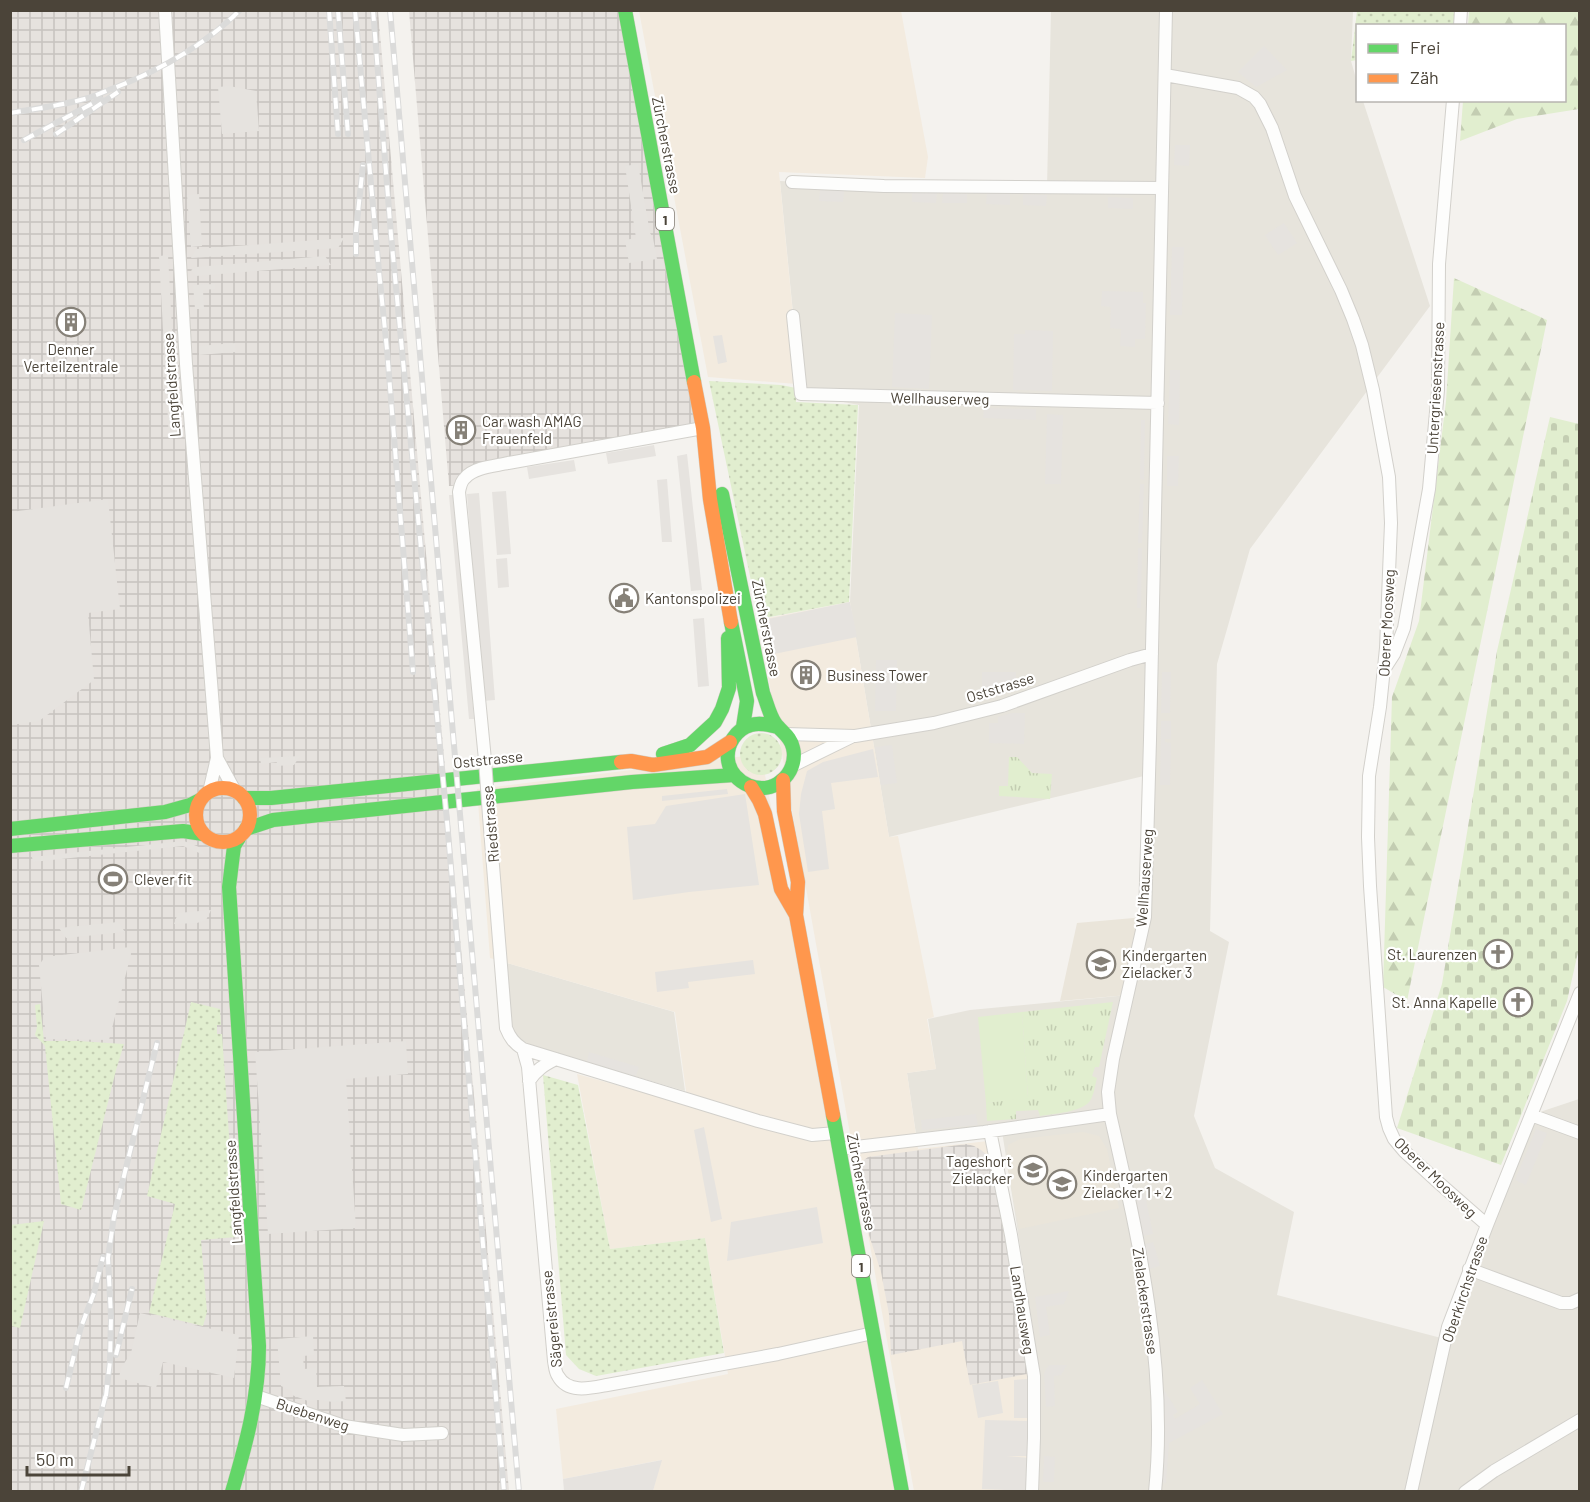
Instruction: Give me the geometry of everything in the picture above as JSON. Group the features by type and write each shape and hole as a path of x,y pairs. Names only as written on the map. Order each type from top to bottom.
{"main road":[{"name":"Zürcherstrasse","path":"625,10 703,428 710,499 747,701 743,728"},
{"name":"Zürcherstrasse","path":"703,428 723,498 763,693 782,730"},
{"path":"631,761 677,751 690,745 715,722 722,710 727,697 730,673 726,594"},
{"path":"756,722 771,724 782,730 794,749 792,766 783,780 768,788 759,789 744,784 734,775 728,762 730,742 738,731 756,722"},
{"name":"Oststrasse","path":"240,795 271,798 631,761 653,765 706,757 730,742"},
{"path":"10,846 183,831 226,843 273,820 632,782 734,775"},
{"name":"Zürcherstrasse","path":"783,780 784,811 798,882 796,915 902,1491"},
{"name":"Zürcherstrasse","path":"751,787 765,814 781,889 796,915"},
{"path":"10,829 165,812 190,805 222,788 240,795 248,806 249,822 243,833"},
{"path":"205,796 197,806 196,817 197,823 207,837"},
{"name":"Langfeldstrasse","path":"232,1491 256,1396 260,1359 229,887 234,846 243,833"},
{"name":"Langfeldstrasse","path":"207,837 217,848 229,887"}],"street":[{"name":"Langfeldstrasse","path":"165,10 186,364 217,758 205,796"},
{"name":"Wellhauserweg","path":"1110,1114 1108,1092 1113,1059 1145,917 1166,10"},
{"name":"Oberer Moosweg","path":"1164,75 1238,88 1254,97 1260,104 1272,128 1295,196 1341,290 1362,345 1373,390 1391,500 1385,669 1369,776 1368,837 1386,1117 1394,1139 1404,1151 1487,1225"},
{"name":"Untergriesenstrasse","path":"1385,669 1394,654 1404,628 1429,489 1438,390 1438,264 1453,102"},
{"path":"792,182 884,186 1162,188"},
{"name":"Wellhauserweg","path":"794,316 801,394 1158,403"},
{"name":"Riedstrasse","path":"523,1049 515,1044 506,1028 460,485 465,477 484,468 703,428"},
{"name":"Oststrasse","path":"782,730 855,735 934,723 1002,706 1152,654"},
{"name":"Oststrasse","path":"792,766 855,735"},
{"name":"Langfeldstrasse","path":"217,758 240,795"},
{"name":"Oberkirchstrasse","path":"1411,1491 1448,1327 1580,993"},
{"path":"523,1049 758,1121 812,1135 836,1134"},
{"name":"Sägereistrasse","path":"523,1049 528,1067 554,1361 558,1376 567,1385 580,1389 607,1385 777,1354 873,1333"},
{"path":"529,1081 536,1071 556,1059"},
{"path":"839,1149 1110,1114"},
{"name":"Zielackerstrasse","path":"1110,1114 1142,1265 1154,1349 1158,1398 1155,1491"},
{"path":"1531,1115 1580,1132"},
{"name":"Landhausweg","path":"990,1131 1011,1235 1034,1376 1032,1491"},
{"path":"1469,1269 1561,1303 1571,1303 1580,1299"},
{"name":"Buebenweg","path":"256,1396 344,1426 403,1435 442,1433"},
{"path":"1465,1491 1580,1420"}],"shaded area":[{"path":"10,11 378,11 509,1491 11,1491"},
{"path":"409,11 625,11 703,428 484,468 461,485 449,486"},
{"path":"639,11 901,11 928,157 925,178 779,172 793,315 797,384 708,377"},
{"path":"1051,11 1353,11 1351,61 1356,78 1356,102 1363,102 1430,306 1250,549 1217,664 1210,931 1229,942 1194,1116 1215,1168 1294,1212 1277,1295 1445,1339 1531,1115 1579,1099 1579,1491 1036,1491 1040,1373 1001,1125 916,1134 907,1073 936,1069 928,1019 970,1010 1128,995 1145,917 1148,775 889,837 850,602 859,405 801,394 780,181 884,186 1047,187"},
{"path":"1264,46 1287,70 1256,87 1238,72"},
{"path":"229,86 256,91 259,131 222,134 218,87"},
{"path":"1175,145 1190,145 1189,166 1174,165"},
{"path":"638,164 657,259 629,263 625,240 636,238 625,166"},
{"path":"820,190 844,191 843,202 819,201"},
{"path":"912,193 937,193 936,203 912,202"},
{"path":"943,193 967,194 967,203 942,203"},
{"path":"987,193 1010,193 1010,205 986,204"},
{"path":"199,194 202,246 191,247 187,195"},
{"path":"1023,194 1047,195 1046,206 1023,205"},
{"path":"1108,197 1133,198 1133,209 1108,208"},
{"path":"1284,223 1297,243 1278,255 1265,235"},
{"path":"344,238 338,248 191,258 196,249"},
{"path":"1172,247 1184,247 1182,315 1170,315"},
{"path":"168,255 178,438 169,438 159,256"},
{"path":"325,256 331,265 196,276 191,270 196,267"},
{"path":"215,284 215,289 203,290 204,309 195,309 193,285"},
{"path":"1102,291 1143,292 1143,303 1146,303 1145,339 1135,339 1135,347 1120,346 1121,329 1110,328 1111,307 1101,306"},
{"path":"895,313 932,315 929,389 892,387"},
{"path":"1025,330 1053,331 1052,391 1013,390 1014,334 1025,334"},
{"path":"722,335 727,362 718,364 713,336"},
{"path":"235,343 236,352 199,355 199,346"},
{"path":"1170,370 1180,370 1179,425 1168,424"},
{"path":"984,408 1036,409 1036,420 983,418"},
{"path":"1047,414 1063,415 1061,484 1045,484"},
{"path":"1141,420 1145,420 1144,480 1140,479"},
{"path":"654,445 656,456 608,464 606,453"},
{"path":"687,454 702,590 691,591 677,456"},
{"path":"1167,456 1179,456 1178,486 1167,486"},
{"path":"574,460 576,471 529,479 527,467"},
{"path":"667,479 672,542 662,542 657,480"},
{"path":"1140,484 1144,484 1142,543 1138,543"},
{"path":"506,491 511,554 497,555 492,492"},
{"path":"479,493 495,700 482,701 467,494"},
{"path":"449,495 455,495 474,719 469,719"},
{"path":"108,499 120,609 88,613 94,680 39,721 11,725 11,512"},
{"path":"1138,548 1142,548 1141,608 1137,608"},
{"path":"507,558 509,587 498,588 496,559"},
{"path":"850,602 889,837 898,836 934,1017 927,1019 936,1069 907,1073 918,1149 988,1141 1031,1375 1030,1491 914,1491 758,620"},
{"path":"850,602 857,637 774,654 768,619"},
{"path":"704,618 709,686 698,687 693,619"},
{"path":"876,660 897,660 896,711 875,711"},
{"path":"982,672 1016,672 1016,686 991,694 982,694"},
{"path":"1162,672 1171,672 1170,713 1161,713"},
{"path":"1012,713 1025,713 1024,744 989,743 989,723 998,723 998,717"},
{"path":"1161,721 1171,721 1171,739 1165,739 1165,742 1171,743 1170,785 1160,785"},
{"path":"892,745 897,783 881,785 875,747"},
{"path":"873,749 878,777 831,783 835,809 822,811 829,869 808,872 799,814 807,771 823,762"},
{"path":"761,754 902,1491 653,1491 661,1460 563,1479 556,1409 728,1374 705,1238 610,1249 577,1074 688,1105 675,1012 490,958 477,789"},
{"path":"300,756 294,765 275,766 277,762 261,764 260,758"},
{"path":"727,789 728,794 662,801 662,796"},
{"path":"745,794 759,885 633,900 627,827 655,824 666,806"},
{"path":"184,841 199,847 204,855 183,846 33,862 32,857"},
{"path":"211,910 206,920 197,923 174,924 178,913"},
{"name":"Kindergarten Zielacker 3","path":"1145,917 1128,995 1060,1001 1077,923"},
{"path":"118,922 125,932 66,938 59,928"},
{"path":"130,947 131,954 109,1040 46,1039 39,965 45,957"},
{"path":"753,960 755,974 688,982 689,988 657,992 655,972"},
{"path":"507,963 674,1012 685,1091 523,1043 516,1038 512,1027"},
{"path":"406,1041 408,1074 346,1079 356,1228 268,1234 255,1052"},
{"path":"589,1052 639,1067 636,1076 587,1062"},
{"path":"976,1114 978,1125 922,1130 921,1120"},
{"path":"704,1127 722,1219 711,1222 694,1130"},
{"path":"1536,1129 1547,1133 1526,1185 1515,1180"},
{"name":"Kindergarten Zielacker 1 + 2","path":"1083,1132 1099,1136 1107,1149 1119,1208 1019,1229 1006,1160 1008,1145 1020,1139"},
{"path":"967,1144 981,1150 990,1162 1019,1312 1027,1374 970,1385 962,1341 891,1355 889,1314 881,1272 869,1235 857,1172 860,1163 868,1157"},
{"path":"1144,1190 1153,1234 1143,1236 1134,1192"},
{"path":"817,1207 823,1243 727,1261 731,1222"},
{"path":"1153,1242 1160,1266 1149,1269 1144,1244"},
{"path":"1069,1291 1064,1304 1046,1307 1050,1335 1040,1337 1035,1297"},
{"path":"140,1313 239,1335 234,1378 163,1362 156,1388 119,1378 121,1368 131,1353"},
{"path":"313,1336 314,1355 303,1356 304,1369 316,1368 317,1387 344,1386 346,1401 308,1401 292,1395 292,1391 281,1386 277,1339"},
{"path":"1049,1365 1067,1365 1061,1375 1054,1376 1055,1406 1046,1407 1044,1373"},
{"path":"1028,1379 1028,1418 1014,1418 1014,1380"},
{"path":"1202,1380 1223,1414 1169,1443 1166,1483 1162,1482 1162,1387 1178,1412 1173,1415 1175,1419 1200,1404 1190,1388"},
{"path":"998,1381 1003,1413 978,1418 972,1385"},
{"path":"985,1420 1028,1421 1028,1456 1007,1456 1029,1458 1027,1491 982,1489"},
{"path":"1044,1456 1055,1457 1054,1482 1043,1482"},
{"path":"662,1460 653,1491 564,1491 563,1479"}],"green space":[{"path":"1357,11 1456,11 1454,24 1356,24 1356,60 1351,61"},
{"path":"1469,11 1579,11 1579,109 1517,119 1460,141 1463,102 1566,102 1566,24 1468,24"},
{"path":"1454,278 1547,320 1407,1001 1383,987 1392,697 1419,621 1446,401"},
{"path":"709,381 781,385 796,388 796,402 858,405 849,602 759,619"},
{"path":"1550,417 1579,424 1579,948 1567,1001 1501,1165 1397,1128 1442,984 1497,651"},
{"path":"761,733 776,739 782,754 776,769 761,775 746,769 740,754 746,739"},
{"path":"1009,757 1017,757 1032,773 1052,774 1050,799 999,796 999,786 1008,786"},
{"path":"191,1002 220,1009 221,1025 217,1025 217,1034 222,1034 236,1237 201,1240 207,1312 203,1326 149,1313 175,1204 147,1196"},
{"path":"1113,1002 1099,1067 1095,1067 1092,1076 1097,1078 1094,1090 1086,1105 1067,1112 1040,1116 1038,1110 1016,1111 1016,1119 987,1121 986,1103 1028,1097 1022,1012"},
{"path":"40,1004 44,1041 124,1044 81,1210 61,1204 45,1046 35,1035 37,1027 35,1005"},
{"path":"1022,1012 1028,1098 986,1103 978,1017"},
{"path":"543,1075 578,1085 610,1249 705,1238 724,1353 596,1376 579,1369 566,1355"},
{"path":"44,1221 20,1328 11,1326 11,1225"}],"railway":[{"path":"10,113 88,98 131,81 165,65 197,45 240,10"},
{"path":"329,10 338,134"},
{"path":"338,10 348,134"},
{"path":"355,10 387,350 413,672"},
{"path":"373,10 391,235 447,821 504,1492"},
{"path":"390,10 519,1492"},
{"path":"56,134 118,92"},
{"path":"24,140 101,99"},
{"path":"356,254 356,231 363,165"},
{"path":"106,1396 111,1317 108,1258 114,1216 157,1043"},
{"path":"66,1388 80,1330 94,1293 103,1257"},
{"path":"116,1355 132,1289"},
{"path":"81,1492 107,1390"}],"traffic: fast":[{"path":"625,10 694,382"},
{"path":"722,494 763,693 773,720 790,740 794,753 790,771 785,778 774,786 766,788 749,786 735,776 730,768 728,760 730,743 741,730 754,724 778,727"},
{"path":"731,622 747,701 743,727"},
{"path":"663,754 690,745 715,722 729,688 728,638"},
{"path":"244,798 271,798 621,762"},
{"path":"246,829 273,820 632,782 734,775"},
{"path":"10,829 165,812 200,800"},
{"path":"10,846 183,831 203,834"},
{"path":"232,1492 254,1402 259,1346 229,887 234,846 239,838"},
{"path":"833,1115 902,1492"}],"traffic: slow":[{"path":"694,382 703,428 710,499 731,622"},
{"path":"621,762 631,761 653,765 707,757 730,742"},
{"path":"783,780 784,811 798,882 796,915 833,1115"},
{"path":"751,787 765,814 781,889 796,915"},
{"path":"218,788 228,788 238,792 246,800 250,815 246,830 238,838 228,842 218,842 208,838 200,830 196,820 196,810 200,800 208,792 218,788"}],"place":[{"name":"Denner Verteilzentrale","path":"71,322"},
{"name":"Car wash AMAG Frauenfeld","path":"461,430"},
{"name":"Kantonspolizei","path":"624,598"},
{"name":"Business Tower","path":"806,675"},
{"name":"Clever fit","path":"113,879"},
{"name":"St. Laurenzen","path":"1498,954"},
{"name":"Kindergarten Zielacker 3","path":"1101,964"},
{"name":"St. Anna Kapelle","path":"1518,1002"},
{"name":"Tageshort Zielacker","path":"1033,1170"},
{"name":"Kindergarten Zielacker 1 + 2","path":"1062,1184"}]}
